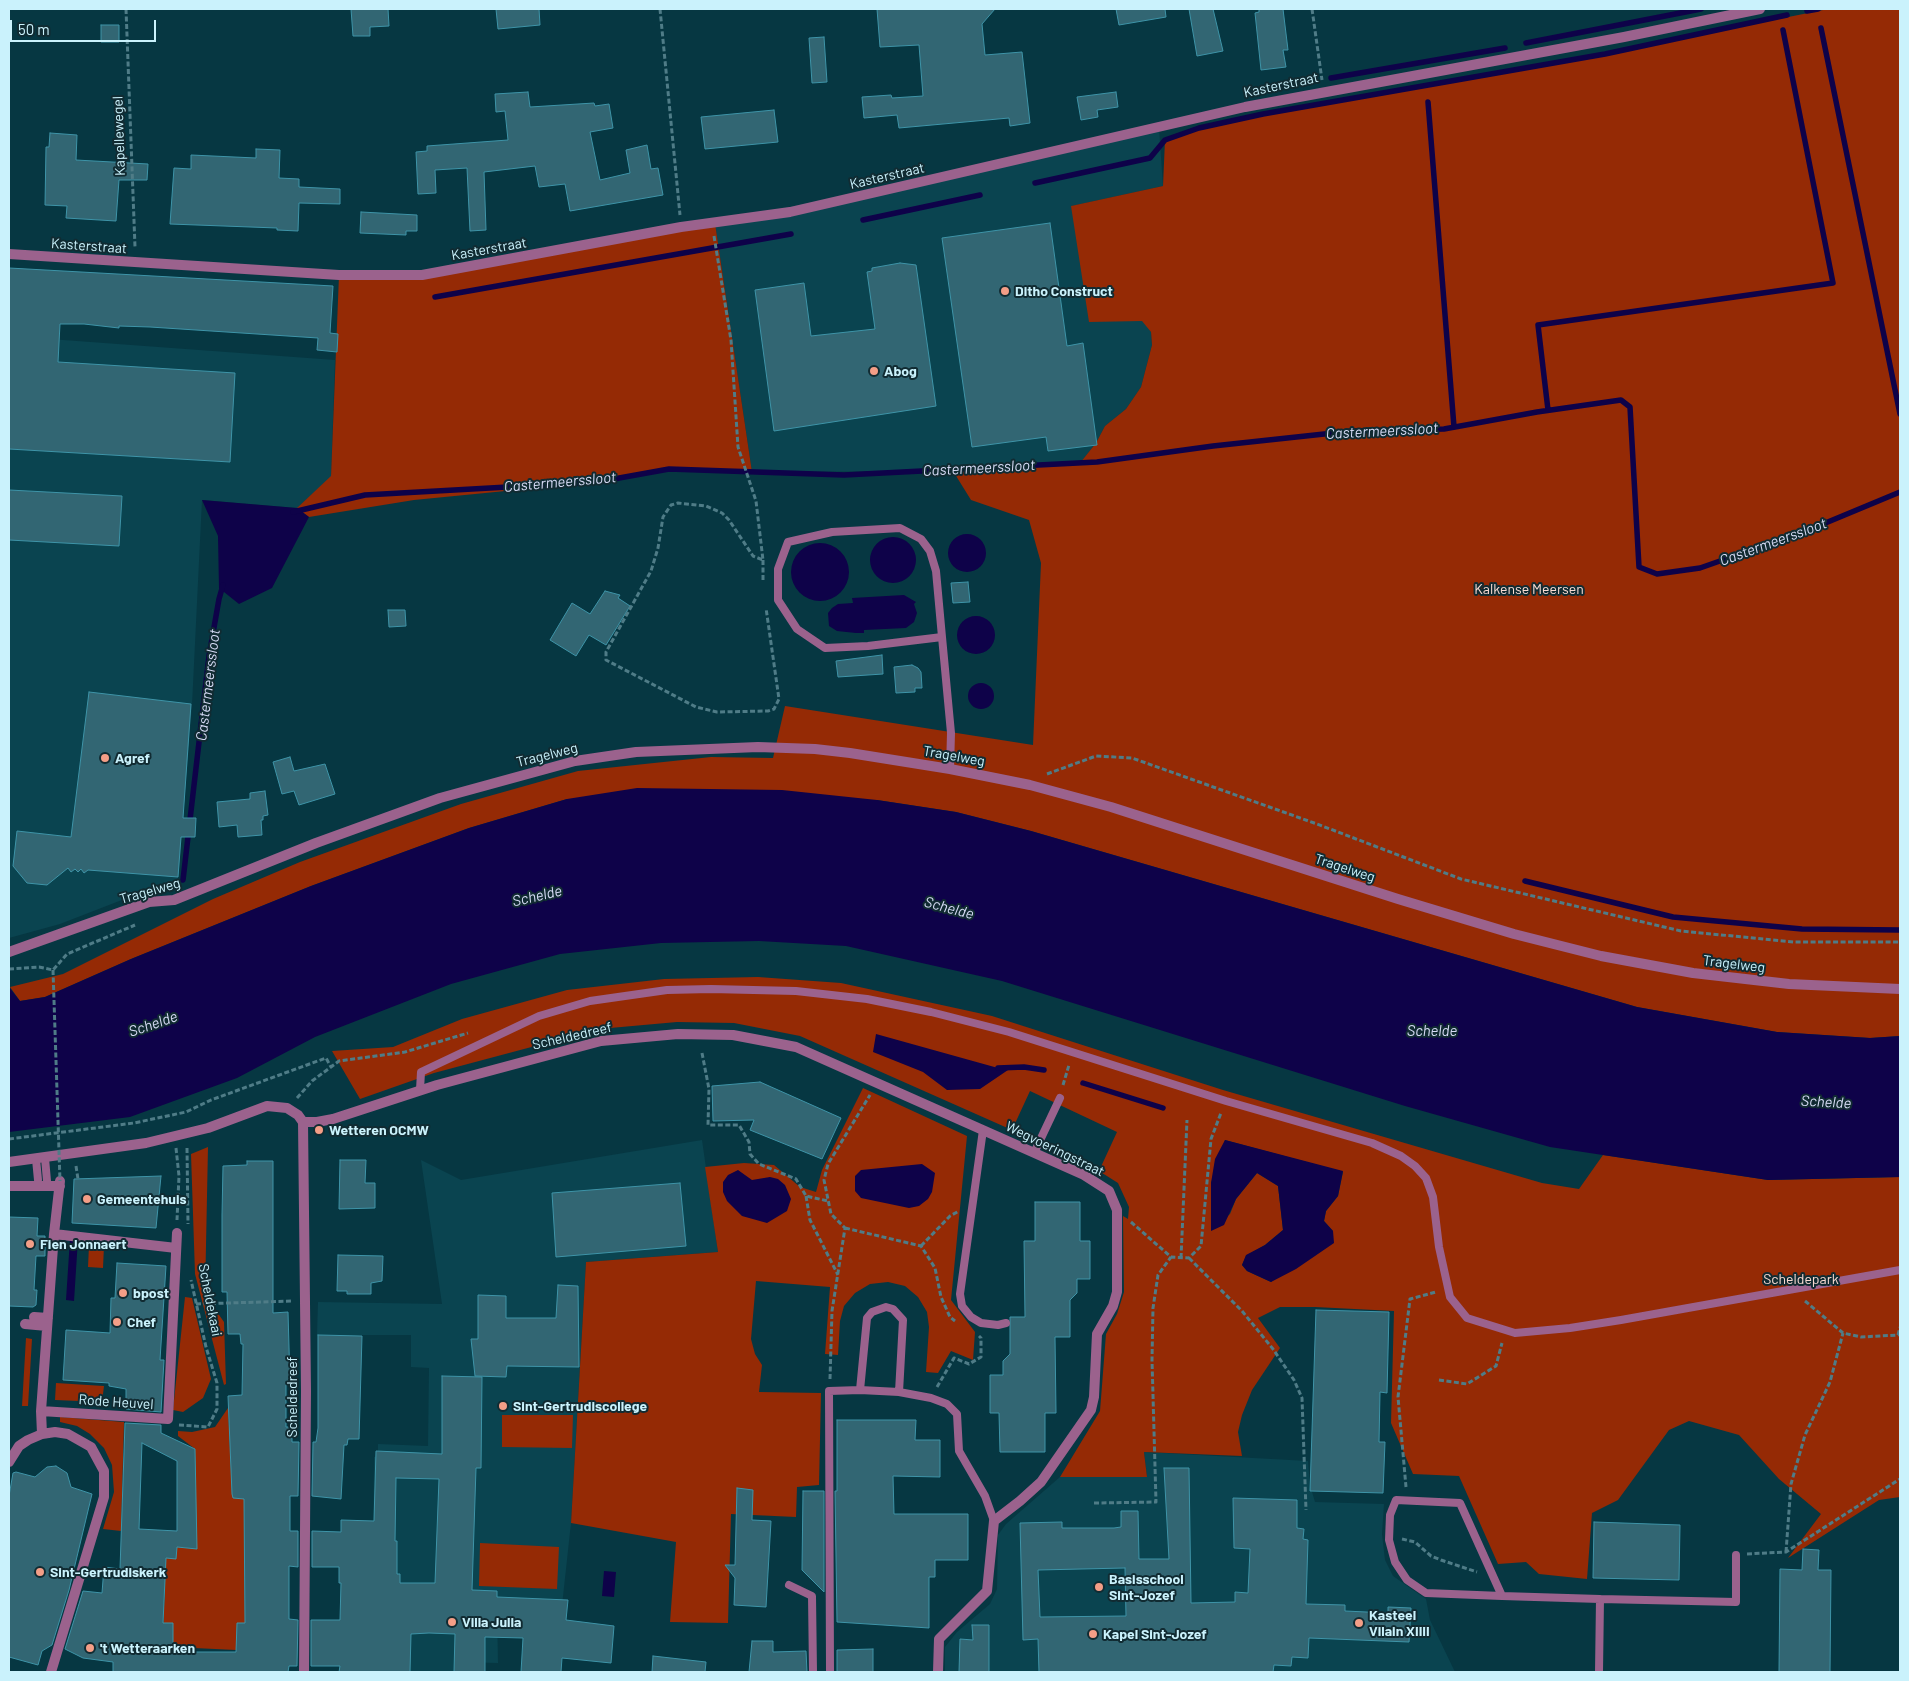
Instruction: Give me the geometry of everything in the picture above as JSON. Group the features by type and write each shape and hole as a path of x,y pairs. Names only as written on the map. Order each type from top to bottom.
{"street":[{"name":"Kasterstraat","path":"9,254 339,275 422,275 682,228 790,212 1245,106 1324,90 1624,37 1760,9"},
{"name":"Tragelweg","path":"9,952 148,902 174,900 316,843 440,798 575,761 636,752 758,746 815,748 950,769 1030,785 1111,807 1398,899 1601,956 1693,973 1790,984 1900,989"},
{"name":"Scheldedreef","path":"304,1672 306,1300 303,1122 333,1119 420,1090 601,1041 678,1034 733,1035 768,1040 796,1047 879,1082"},
{"path":"879,1082 982,1130"},
{"path":"9,1162 146,1143 188,1132 267,1106 287,1108 298,1115 303,1122"},
{"name":"Wegvoeringstraat","path":"982,1130 1084,1175 1109,1191 1117,1210 1117,1292 1113,1306 1097,1334 1094,1397 1091,1410 1041,1482 1020,1501 994,1520"},
{"path":"9,1186 60,1184 54,1234 40,1411 42,1434"},
{"name":"Rode Heuvel","path":"40,1411 168,1419 174,1247 177,1233"},
{"path":"54,1234 174,1247 168,1315"},
{"path":"34,1317 47,1322"},
{"path":"25,1324 47,1322"},
{"path":"9,1462 19,1446 42,1434 55,1432 68,1434 91,1447 99,1458 105,1484 104,1497 51,1672"},
{"path":"938,1672 939,1639 987,1591 994,1520"}],"lane":[{"path":"942,637 868,646 825,648 796,629 778,600 778,569 788,542 832,532 900,528 921,539 930,551 936,571 951,733 950,769"},
{"path":"420,1090 421,1072 539,1016 590,1002 667,990 711,988 796,991 866,1000 932,1012 1009,1032 1226,1101 1372,1143 1401,1156 1415,1166 1426,1178 1433,1196 1439,1247 1450,1296 1467,1318 1515,1333 1570,1328 1900,1270"},
{"path":"1034,1153 1060,1098"},
{"path":"982,1130 960,1294 962,1306 971,1317 981,1323 998,1325 1006,1323"},
{"path":"38,1180 41,1158"},
{"path":"41,1158 47,1181"},
{"path":"860,1390 867,1318 872,1312 886,1307 893,1309 903,1320 899,1392"},
{"path":"830,1672 829,1391 899,1392 931,1398 947,1404 957,1414 959,1451 985,1496 994,1520"},
{"path":"1502,1596 1460,1503 1396,1500 1390,1515 1389,1536 1395,1562 1407,1580 1426,1593 1502,1596 1600,1599 1736,1602 1736,1555"},
{"path":"788,1586 812,1596 813,1672"},
{"path":"1599,1672 1600,1599"}],"path":[{"name":"Kapellewegel","path":"126,9 135,263"},
{"path":"660,9 682,228"},
{"path":"1312,9 1324,90"},
{"path":"714,245 731,340 738,447 756,501 763,560 763,581"},
{"path":"763,560 753,556 725,515 706,506 678,503 668,508 663,517 658,548 651,571 606,652 606,660 691,705 712,712 768,711 777,704 779,699 765,599"},
{"path":"1030,785 1041,776 1096,756 1132,758 1317,824 1461,879 1680,931 1794,942 1900,942"},
{"path":"60,1184 53,970 67,954 116,934"},
{"path":"9,969 39,967 53,970"},
{"path":"287,1108 312,1081 339,1061 405,1052 476,1031"},
{"path":"1060,1098 1074,1052"},
{"path":"702,1053 709,1089 708,1125 739,1125 749,1142 750,1154 759,1164 796,1179 806,1196 810,1220 838,1275"},
{"path":"9,1139 134,1123 186,1112 227,1094 326,1058 331,1067"},
{"path":"879,1082 828,1164 824,1180 831,1214 845,1228 921,1246 935,1268 942,1297 950,1317 957,1323"},
{"path":"1117,1210 1171,1257 1189,1258 1201,1246 1210,1139 1226,1101"},
{"path":"1181,1258 1187,1120"},
{"path":"188,1132 188,1232"},
{"path":"174,1136 179,1176 177,1233"},
{"path":"806,1196 828,1200"},
{"path":"921,1246 950,1216 972,1206"},
{"path":"829,1391 832,1311 845,1228"},
{"path":"1094,1503 1156,1502 1152,1360 1153,1308 1158,1276 1171,1257"},
{"path":"1189,1258 1242,1311 1273,1349 1294,1380 1302,1398 1306,1510"},
{"name":"Scheldekaai","path":"168,1419 183,1426 208,1426 217,1409 218,1383 206,1347 189,1271"},
{"path":"1407,1500 1398,1397 1410,1299 1448,1288"},
{"path":"1789,1289 1842,1333 1860,1337 1898,1335 1900,1327"},
{"path":"196,1304 306,1300"},
{"path":"1439,1380 1467,1384 1496,1366 1506,1330"},
{"path":"1786,1552 1791,1484 1805,1435 1830,1382 1842,1333"},
{"path":"931,1398 954,1358 969,1364 981,1357 981,1338 973,1334"},
{"path":"1736,1555 1786,1552 1900,1479"},
{"path":"1389,1536 1415,1542 1431,1556 1460,1568 1493,1577"}],"shaded area":[{"path":"1159,128 1163,186 1072,206 1151,332 1152,345 1141,387 1126,409 1105,426 1096,443 1080,463 953,471 752,472 715,223"},
{"path":"9,336 335,360 331,477 297,508 202,500 192,705 178,883 145,891 60,924 9,938"},
{"name":"Sint-Gertrudiscollege","path":"702,1140 718,1252 586,1262 571,1523 561,1615 497,1610 498,1663 459,1662 458,1672 372,1672 374,1457 378,1457 378,1444 428,1446 429,1368 411,1367 411,1335 317,1335 318,1302 442,1304 421,1160 461,1180"},
{"path":"1144,1452 1308,1461 1310,1485 1315,1502 1384,1504 1382,1534 1385,1560 1393,1576 1426,1599 1430,1620 1455,1672 945,1672 945,1647 957,1632 990,1604 997,1589 998,1535 1006,1524 1060,1477 1147,1477"}],"green space":[{"name":"Kalkense Meersen","path":"1828,9 1900,9 1900,1036 1870,1038 1777,1032 1637,1007 1031,831 956,812 877,800 567,799 469,828 311,886 131,959 45,997 20,1001 10,987 63,974 213,899 300,862 461,804 578,771 711,757 773,758 785,706 1033,745 1041,563 1029,520 971,500 953,471 1080,463 1096,443 1105,426 1126,409 1141,387 1152,345 1151,332 1142,321 1089,322 1071,206 1163,186 1165,140 1199,128 1331,101 1605,54"},
{"path":"715,223 752,472 669,469 597,482 414,500 309,517 297,508 331,476 339,275 422,275"},
{"name":"Scheldepark","path":"758,977 841,983 992,1016 1223,1090 1542,1183 1579,1189 1603,1155 1768,1180 1900,1177 1900,1497 1879,1500 1788,1558 1821,1514 1779,1479 1739,1435 1689,1421 1669,1430 1618,1500 1592,1513 1587,1579 1539,1574 1526,1562 1498,1564 1459,1476 1413,1474 1391,1423 1394,1311 1315,1307 1280,1307 1258,1318 1280,1348 1252,1390 1242,1415 1238,1432 1242,1456 1144,1452 1147,1477 1060,1477 1100,1411 1106,1334 1117,1314 1124,1292 1123,1216 1128,1219 1129,1207 1118,1183 1099,1171 1117,1132 1030,1091 1012,1130 800,1036 734,1023 677,1022 599,1029 434,1073 360,1099 332,1051 393,1047 462,1019 567,990 664,979","holes":["1225,1140 1343,1172 1338,1196 1326,1211 1324,1221 1333,1231 1271,1282 1247,1271 1242,1265 1246,1256 1265,1245 1283,1230 1278,1186 1257,1173 1236,1199 1230,1214 1211,1230 1211,1183"]},
{"path":"863,1088 967,1136 951,1300 975,1332 973,1360 951,1351 938,1373 926,1372 929,1327 927,1312 918,1297 905,1286 888,1282 870,1284 855,1293 844,1306 840,1321 838,1355 825,1354 830,1287 756,1281 751,1339 755,1354 762,1365 759,1392 821,1393 819,1485 797,1487 796,1517 731,1514 728,1623 670,1622 676,1542 571,1523 586,1262 718,1252 705,1167 744,1163 774,1165 800,1187 816,1192 822,1170"},
{"path":"208,1147 205,1295 224,1322 226,1384 224,1385 195,1274 191,1154"},
{"path":"89,1245 104,1246 103,1268 88,1267"},
{"path":"185,1297 192,1298 211,1379 203,1398 183,1412 173,1410"},
{"path":"26,1338 32,1339 28,1406 22,1406"},
{"path":"56,1383 104,1386 102,1402 55,1400"},
{"path":"228,1408 232,1493 244,1499 245,1623 238,1637 236,1650 173,1647 173,1623 166,1623 163,1634 166,1558 176,1558 177,1547 196,1549 195,1449 178,1436 178,1431 192,1432 215,1427"},
{"path":"502,1415 573,1415 572,1448 502,1447"},
{"path":"60,1417 124,1422 121,1531 103,1529 114,1492 112,1465 104,1448 90,1434 77,1426 60,1422"},
{"path":"480,1543 559,1547 557,1589 479,1586"}],"water":[{"path":"202,500 297,508 309,517 272,588 239,604 219,588 218,536"},
{"path":"967,534 980,540 986,553 980,566 967,572 954,566 948,553 954,540"},
{"path":"888,537 898,537 912,547 916,560 912,573 906,579 898,583 888,583 874,573 870,565 870,555 880,541"},
{"path":"820,543 836,548 844,556 849,572 844,588 836,596 820,601 804,596 796,588 791,572 796,556 804,548"},
{"path":"904,595 916,602 914,604 917,613 914,622 906,628 864,630 864,633 856,633 837,631 829,626 828,613 832,608 838,604 853,603 852,598"},
{"path":"976,616 989,622 995,635 989,648 976,654 963,648 957,635 963,622"},
{"path":"981,683 990,687 994,696 990,705 981,709 972,705 968,696 972,687"},
{"name":"Schelde","path":"637,788 782,790 877,800 956,812 1031,831 1637,1007 1777,1032 1870,1038 1900,1036 1900,1177 1768,1180 1550,1147 1405,1106 1002,981 846,946 759,941 661,943 560,954 451,984 315,1037 237,1078 130,1117 9,1132 9,987 20,1001 45,997 131,959 311,886 469,828 567,799"},
{"path":"876,1034 1008,1070 980,1089 947,1090 923,1072 873,1052"},
{"path":"1225,1140 1343,1171 1338,1196 1326,1211 1324,1221 1333,1231 1334,1243 1296,1269 1271,1282 1247,1271 1242,1265 1246,1255 1265,1245 1283,1230 1278,1186 1257,1173 1236,1199 1224,1225 1211,1231 1211,1183 1215,1159"},
{"path":"922,1164 935,1173 932,1192 928,1199 919,1206 909,1208 861,1198 855,1191 855,1176 861,1170"},
{"path":"738,1170 752,1180 770,1177 778,1179 785,1185 791,1199 787,1211 767,1223 742,1216 727,1201 723,1192 723,1182 728,1175"},
{"path":"70,1239 78,1239 74,1301 66,1300"},
{"path":"604,1571 616,1572 614,1597 602,1596"}],"building":[{"path":"351,9 388,9 389,26 370,27 370,36 353,36"},
{"path":"496,9 539,9 540,25 498,29"},
{"path":"877,9 995,9 982,24 985,55 1022,52 1030,123 1010,126 1009,118 899,128 897,115 864,118 862,97 891,95 892,98 923,96 919,45 880,47"},
{"path":"1116,9 1165,9 1166,17 1119,25"},
{"path":"1189,9 1213,9 1223,51 1197,56"},
{"path":"1259,9 1283,9 1288,50 1283,50 1286,67 1261,70 1255,13 1259,12"},
{"path":"101,25 119,25 119,42 101,42"},
{"path":"824,37 827,82 812,83 809,38"},
{"path":"528,92 530,107 594,103 595,106 609,104 613,128 590,132 600,180 630,173 626,150 647,145 651,169 658,168 663,195 570,211 565,184 539,187 535,166 484,172 486,230 470,231 467,168 435,170 436,193 418,194 416,152 427,151 427,146 508,140 505,111 496,112 495,94"},
{"path":"1116,92 1118,107 1097,110 1098,117 1081,120 1077,97"},
{"path":"774,110 778,142 705,149 701,117"},
{"path":"50,133 77,135 76,160 148,164 147,180 119,180 116,221 66,218 67,206 45,205 46,147 49,147"},
{"path":"256,149 280,150 279,178 299,179 299,187 340,189 340,204 299,203 298,231 277,230 277,228 170,224 174,168 191,169 191,155 256,158"},
{"path":"361,212 417,215 417,231 406,231 406,235 360,233"},
{"name":"Ditho Construct","path":"1050,223 1067,346 1083,343 1097,445 1048,451 1046,437 972,447 942,238"},
{"name":"Abog","path":"900,263 916,265 936,406 774,431 755,290 804,283 811,336 875,329 867,272 872,271 872,268"},
{"path":"9,268 333,286 330,333 338,334 337,352 317,350 318,338 150,327 119,326 119,328 84,324 60,324 58,362 235,373 230,462 9,449"},
{"path":"9,490 122,496 119,546 9,540"},
{"path":"968,582 970,602 953,603 951,583"},
{"path":"605,591 620,595 618,598 630,606 606,645 589,635 576,656 550,640 572,603 590,614"},
{"path":"388,610 405,610 406,626 389,627"},
{"path":"882,655 883,674 838,677 836,661"},
{"path":"912,665 921,672 922,688 915,688 915,692 896,693 894,667"},
{"path":"89,692 191,704 183,818 196,818 195,837 181,837 178,877 88,870 84,873 81,869 78,872 75,869 71,872 68,868 47,885 27,883 13,866 17,831 71,837"},
{"path":"290,757 294,771 325,764 335,794 299,805 294,791 282,794 273,762"},
{"path":"265,791 268,815 263,816 263,820 261,820 262,835 238,837 237,825 219,827 217,802 250,799 250,793"},
{"path":"760,1082 841,1118 822,1159 750,1130 754,1120 713,1121 712,1086"},
{"path":"340,1160 366,1160 365,1183 375,1183 375,1208 339,1209"},
{"path":"247,1161 273,1161 273,1313 288,1312 290,1382 286,1382 286,1427 292,1427 292,1442 299,1442 298,1496 290,1496 290,1531 298,1531 298,1567 289,1566 289,1619 298,1620 297,1666 289,1666 288,1672 113,1672 113,1662 83,1658 65,1649 83,1591 102,1593 104,1567 120,1569 125,1423 161,1425 161,1433 195,1449 197,1549 177,1547 176,1559 166,1558 163,1623 173,1623 173,1647 181,1647 181,1652 236,1652 237,1623 245,1623 244,1499 233,1498 232,1494 228,1396 242,1395 243,1344 241,1344 240,1334 228,1334 227,1292 222,1292 222,1215 223,1166 247,1165","holes":["142,1443 177,1461 177,1531 139,1529"]},
{"path":"161,1176 156,1228 72,1223 74,1179"},
{"path":"680,1183 686,1246 556,1257 552,1193"},
{"path":"1035,1202 1080,1202 1080,1241 1090,1241 1090,1279 1077,1279 1077,1293 1070,1300 1070,1337 1055,1337 1056,1413 1045,1413 1045,1452 1000,1452 999,1413 990,1413 990,1375 1003,1375 1003,1361 1010,1354 1010,1317 1025,1317 1024,1241 1035,1241"},
{"path":"9,1217 38,1218 37,1236 45,1236 45,1256 36,1256 34,1290 37,1290 36,1305 33,1307 9,1306"},
{"path":"338,1255 383,1256 382,1281 371,1283 371,1294 347,1294 347,1291 337,1291"},
{"path":"117,1263 166,1266 160,1360 164,1360 161,1412 126,1409 126,1389 109,1386 109,1383 63,1380 66,1330 110,1333 111,1298 115,1298"},
{"path":"558,1285 578,1286 579,1367 507,1366 506,1377 475,1376 471,1339 478,1339 478,1295 506,1296 506,1318 556,1318"},
{"path":"1316,1310 1389,1312 1387,1393 1380,1392 1379,1442 1385,1442 1383,1493 1310,1491"},
{"path":"318,1335 362,1336 359,1439 348,1439 347,1445 344,1445 341,1499 312,1496 313,1442 316,1442 318,1428"},
{"path":"442,1376 482,1377 481,1468 476,1468 472,1590 497,1591 497,1597 568,1600 566,1620 614,1626 611,1663 562,1658 561,1672 521,1672 523,1638 485,1637 485,1672 454,1672 455,1634 429,1633 411,1634 410,1672 339,1672 340,1666 311,1666 311,1620 340,1620 341,1583 339,1583 339,1567 312,1567 312,1531 341,1532 341,1520 374,1521 376,1451 442,1454","holes":["396,1478 439,1479 435,1583 400,1583 400,1574 397,1574 397,1541 395,1541"]},
{"path":"837,1420 916,1420 915,1440 940,1440 940,1477 893,1476 894,1514 968,1514 968,1560 935,1560 935,1577 929,1577 929,1628 837,1622 835,1491 837,1491"},
{"name":"Sint-Gertrudiskerk","path":"56,1466 67,1473 71,1487 92,1494 69,1590 52,1645 42,1651 38,1665 9,1657 9,1496 13,1473 16,1472 35,1477 47,1467"},
{"path":"1164,1468 1189,1468 1191,1603 1235,1602 1235,1592 1248,1593 1250,1549 1234,1548 1233,1498 1297,1500 1297,1528 1304,1529 1303,1539 1308,1540 1306,1604 1345,1605 1345,1611 1388,1613 1388,1607 1411,1608 1409,1642 1309,1638 1308,1658 1292,1657 1291,1666 1274,1665 1273,1672 1039,1672 1038,1639 1023,1640 1020,1523 1062,1522 1062,1528 1114,1528 1121,1527 1121,1511 1138,1511 1139,1559 1169,1559","holes":["1125,1568 1126,1616 1040,1617 1038,1570"]},
{"path":"737,1488 753,1490 752,1520 771,1521 766,1607 734,1605 735,1578 725,1565 735,1565"},
{"path":"803,1491 824,1491 824,1592 802,1570"},
{"path":"1594,1522 1680,1525 1679,1580 1593,1578"},
{"path":"1803,1549 1819,1550 1818,1570 1831,1570 1830,1672 1779,1672 1780,1569 1802,1570"},
{"path":"972,1625 989,1625 989,1672 959,1672 960,1639 973,1640"},
{"path":"752,1641 773,1641 773,1652 806,1651 807,1672 749,1672"},
{"path":"873,1649 873,1672 837,1672 837,1650"},
{"path":"653,1656 706,1662 705,1672 652,1672"}],"waterway":[{"path":"1526,43 1701,9"},
{"path":"1807,11 1818,9"},
{"path":"1035,183 1150,158 1165,140 1199,128 1263,114 1605,54 1787,15"},
{"path":"1821,28 1900,414"},
{"path":"1548,410 1538,325 1833,283 1783,30"},
{"path":"1331,78 1505,48"},
{"path":"1428,102 1454,427"},
{"path":"863,220 980,195"},
{"path":"435,297 791,234"},
{"name":"Castermeerssloot","path":"293,512 365,495 597,482 669,469 844,475 1097,462 1213,446 1352,431 1444,429 1537,412 1621,400 1630,407 1639,567 1657,574 1700,568 1811,529 1900,492"},
{"name":"Castermeerssloot","path":"183,880 209,656 223,585"},
{"path":"1525,881 1673,917 1802,929 1900,930"},
{"path":"998,1068 1024,1067 1044,1070"},
{"path":"1083,1083 1163,1108"}],"place":[{"name":"Ditho Construct","path":"1005,291"},
{"name":"Abog","path":"874,371"},
{"name":"Agref","path":"105,758"},
{"name":"Wetteren OCMW","path":"319,1130"},
{"name":"Gemeentehuis","path":"87,1199"},
{"name":"Fien Jonnaert","path":"30,1244"},
{"name":"bpost","path":"123,1293"},
{"name":"Chef","path":"117,1322"},
{"name":"Sint-Gertrudiscollege","path":"503,1406"},
{"name":"Sint-Gertrudiskerk","path":"40,1572"},
{"name":"Basisschool Sint-Jozef","path":"1099,1587"},
{"name":"Villa Julia","path":"452,1622"},
{"name":"Kasteel Vilain XIIII","path":"1359,1623"},
{"name":"Kapel Sint-Jozef","path":"1093,1634"},
{"name":"'t Wetteraarken","path":"90,1648"}]}
